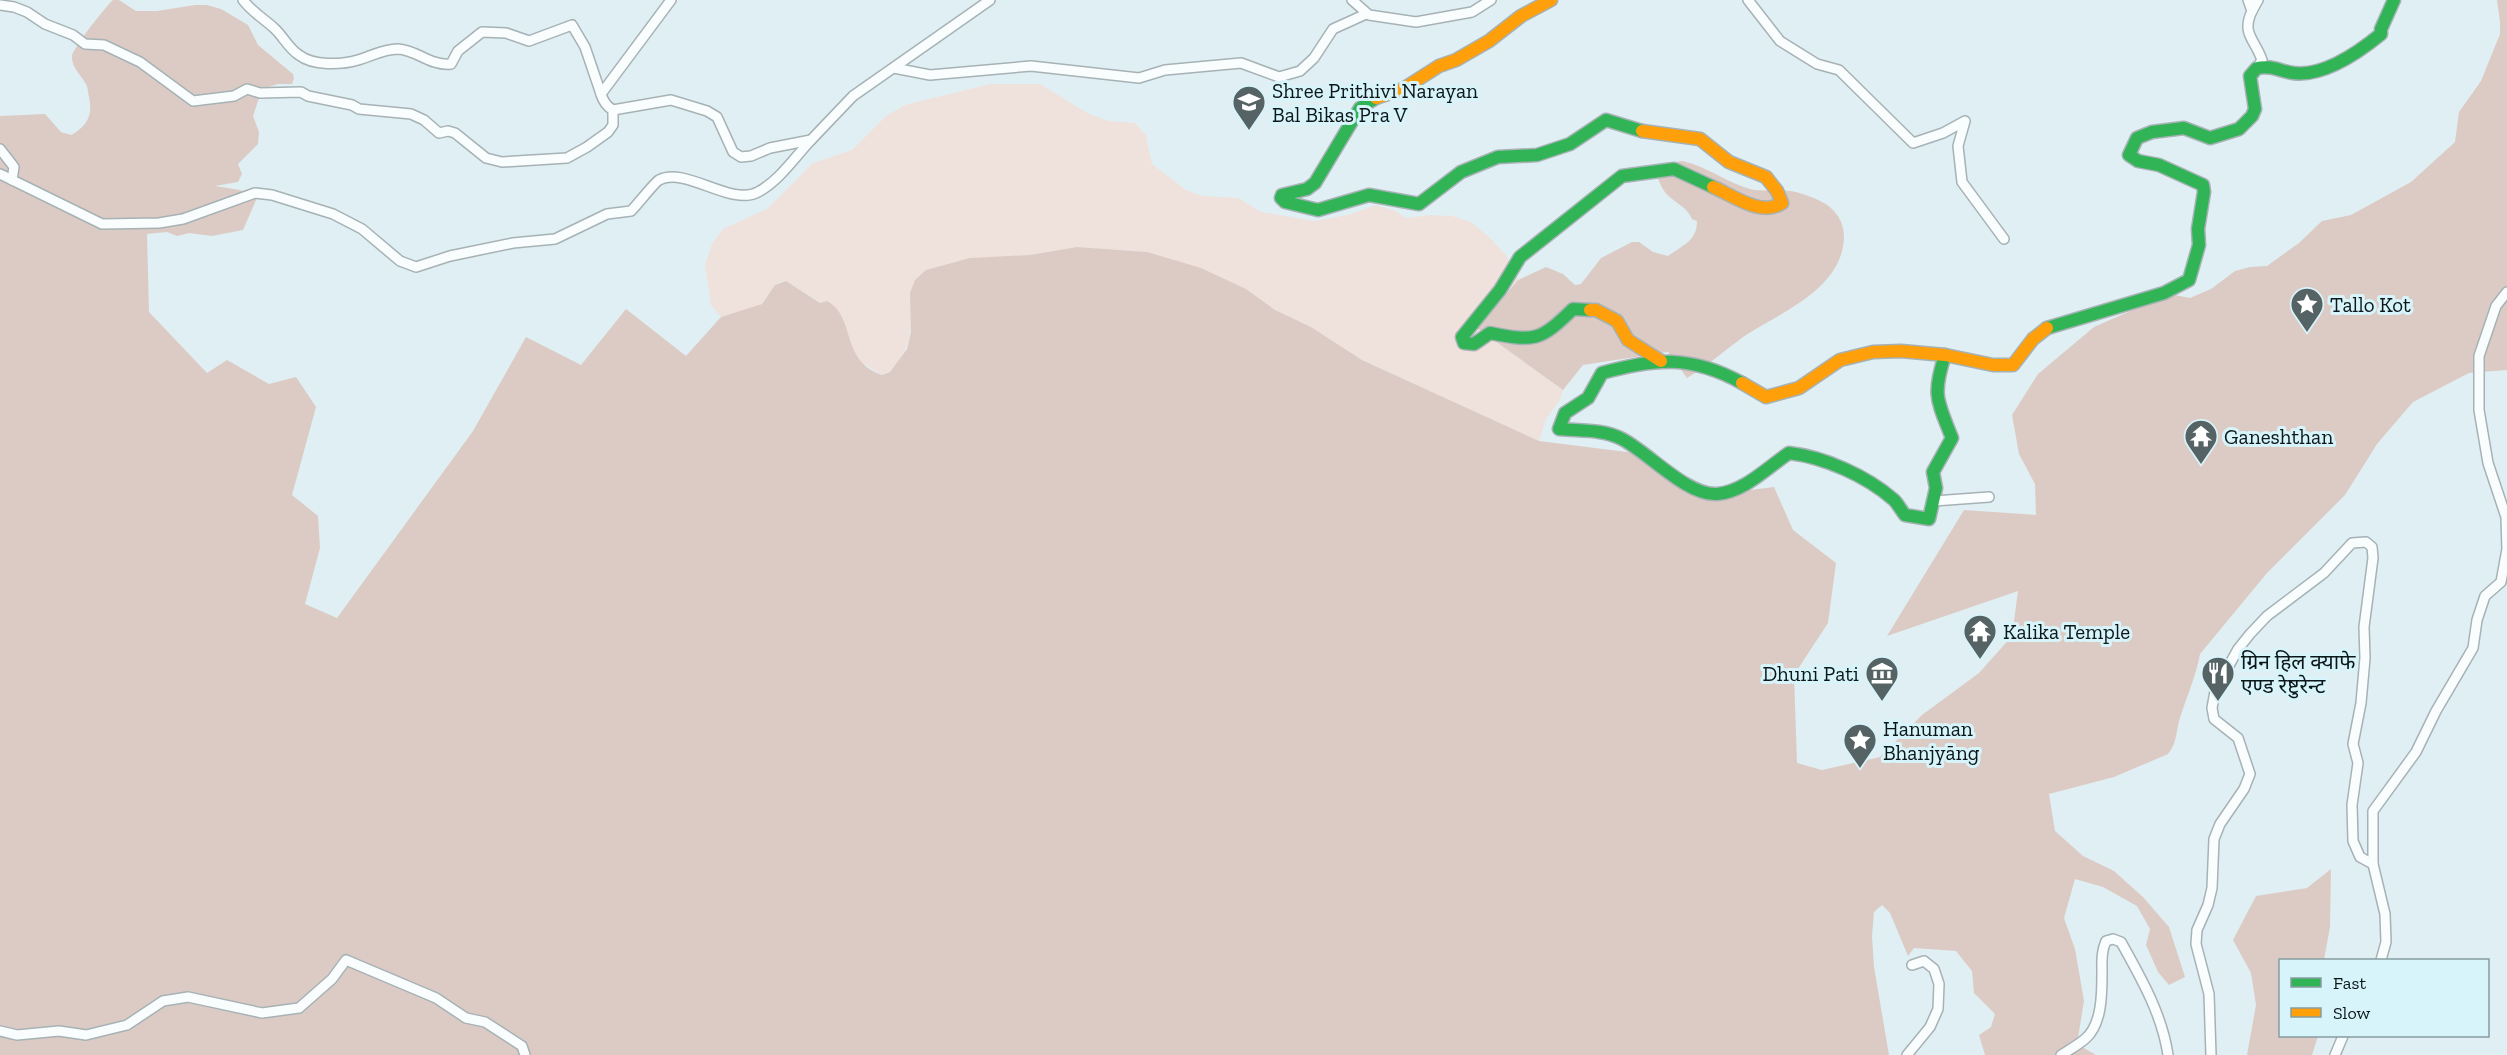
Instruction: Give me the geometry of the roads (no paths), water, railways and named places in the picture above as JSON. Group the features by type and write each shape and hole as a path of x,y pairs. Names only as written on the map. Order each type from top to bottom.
{"street":[{"path":"243,0 256,16 283,37 298,55 309,60 334,64 358,60 377,52 399,49 414,53 427,61 442,65 451,64 458,51 482,32 506,33 529,41 572,26 585,47 600,94 608,107 613,110 671,100 707,111 717,117 733,152 741,157 751,156 770,148 812,140"},
{"path":"600,94 671,0"},
{"path":"0,174 102,224 159,224 183,219 255,193 272,195 333,214 362,229 400,261 416,267 450,256 513,243 555,239 607,214 631,211 657,181 669,177 742,196 757,193 775,180 853,96 921,46 990,0"},
{"path":"1352,0 1366,14"},
{"path":"894,68 930,75 1030,66 1139,78 1165,70 1241,63 1280,77 1300,71 1314,58 1333,29 1366,14 1416,22 1472,12 1491,0"},
{"path":"1551,0 1521,15 1489,41 1456,60 1439,66 1403,89 1373,99 1360,108 1315,183 1307,189 1282,195 1281,198 1285,202 1318,210 1342,204 1360,195 1378,195 1411,205 1419,204 1461,172 1498,157 1537,155 1570,144 1606,120 1649,133 1677,134 1700,139 1729,162 1766,177 1777,191 1782,203 1773,209 1759,208 1674,169 1622,176 1520,257 1500,290 1462,337 1464,343 1474,344 1490,333 1530,341 1550,332 1573,309 1596,310 1617,321 1628,340 1662,361"},
{"path":"1748,0 1780,42 1817,64 1839,70 1913,143 1943,133 1965,121 1958,146 1962,182 2004,239"},
{"path":"2248,0 2252,11"},
{"path":"1945,355 1938,376 1936,397 1952,438 1933,472 1934,501 1929,519 1905,515 1896,501 1866,483 1839,468 1799,452 1790,453 1736,488 1717,494 1698,490 1621,438 1602,431 1559,429 1565,413 1588,398 1602,373 1636,363 1662,361 1701,364 1766,397 1799,388 1840,360 1873,352 1901,351 1945,355 1993,365 2013,365 2033,339 2050,326 2164,293 2189,280 2199,245 2198,229 2203,186 2169,169 2138,161 2129,155 2136,138 2152,132 2184,128 2210,138 2239,129 2252,116 2255,109 2250,76 2262,60 2248,34 2246,23 2258,0"},
{"path":"2257,68 2275,67 2295,73 2307,73 2350,56 2373,42 2381,34 2394,0"},
{"path":"0,5 27,12 45,24 74,35 85,44 104,45 140,62 193,101 234,96 247,89 260,93 301,92 308,96 351,105 359,109 411,114 424,120 439,133 448,131 455,133 486,158 502,162 567,158 588,147 608,132 613,125 613,110"},
{"path":"0,150 14,167 12,180"},
{"path":"2381,959 2386,942 2385,914 2373,864 2373,811 2377,802 2416,752 2436,711 2474,648 2477,620 2486,596 2501,582 2507,549 2506,517 2488,463 2482,431 2479,410 2479,356 2496,306 2507,292"},
{"path":"1934,501 1989,497"},
{"path":"2211,1055 2209,994 2196,944 2197,930 2208,905 2212,888 2214,839 2220,824 2244,789 2250,774 2238,738 2214,719 2212,708 2215,691 2238,648 2267,616 2324,573 2352,543 2366,542 2372,547 2373,558 2364,627 2365,658 2361,703 2353,744 2358,763 2352,805 2353,841 2361,857 2373,864"},
{"path":"2061,1055 2084,1040 2093,1026 2102,993 2103,949 2106,941 2113,939 2121,942 2148,991 2166,1041 2168,1055"},
{"path":"0,1031 17,1035 59,1030 86,1035 127,1025 163,1001 188,997 262,1012 299,1008 332,979 346,960 436,998 466,1018 485,1022 522,1046 525,1055"},
{"path":"1907,1055 1930,1027 1938,1009 1939,984 1934,969 1924,961 1912,965"},
{"path":"2335,1055 2342,1037"}],"place":[{"name":"Shree Prithivi Narayan Bal Bikas Pra V","path":"1249,131"},
{"name":"Tallo Kot","path":"2307,333"},
{"name":"Ganeshthan","path":"2201,465"},
{"name":"Kalika Temple","path":"1980,660"},
{"name":"Dhuni Pati","path":"1882,702"},
{"name":"ग्रिन हिल क्याफे एण्ड रेष्टुरेन्ट","path":"2218,702"},
{"name":"Hanuman Bhanjyāng","path":"1860,769"}]}
